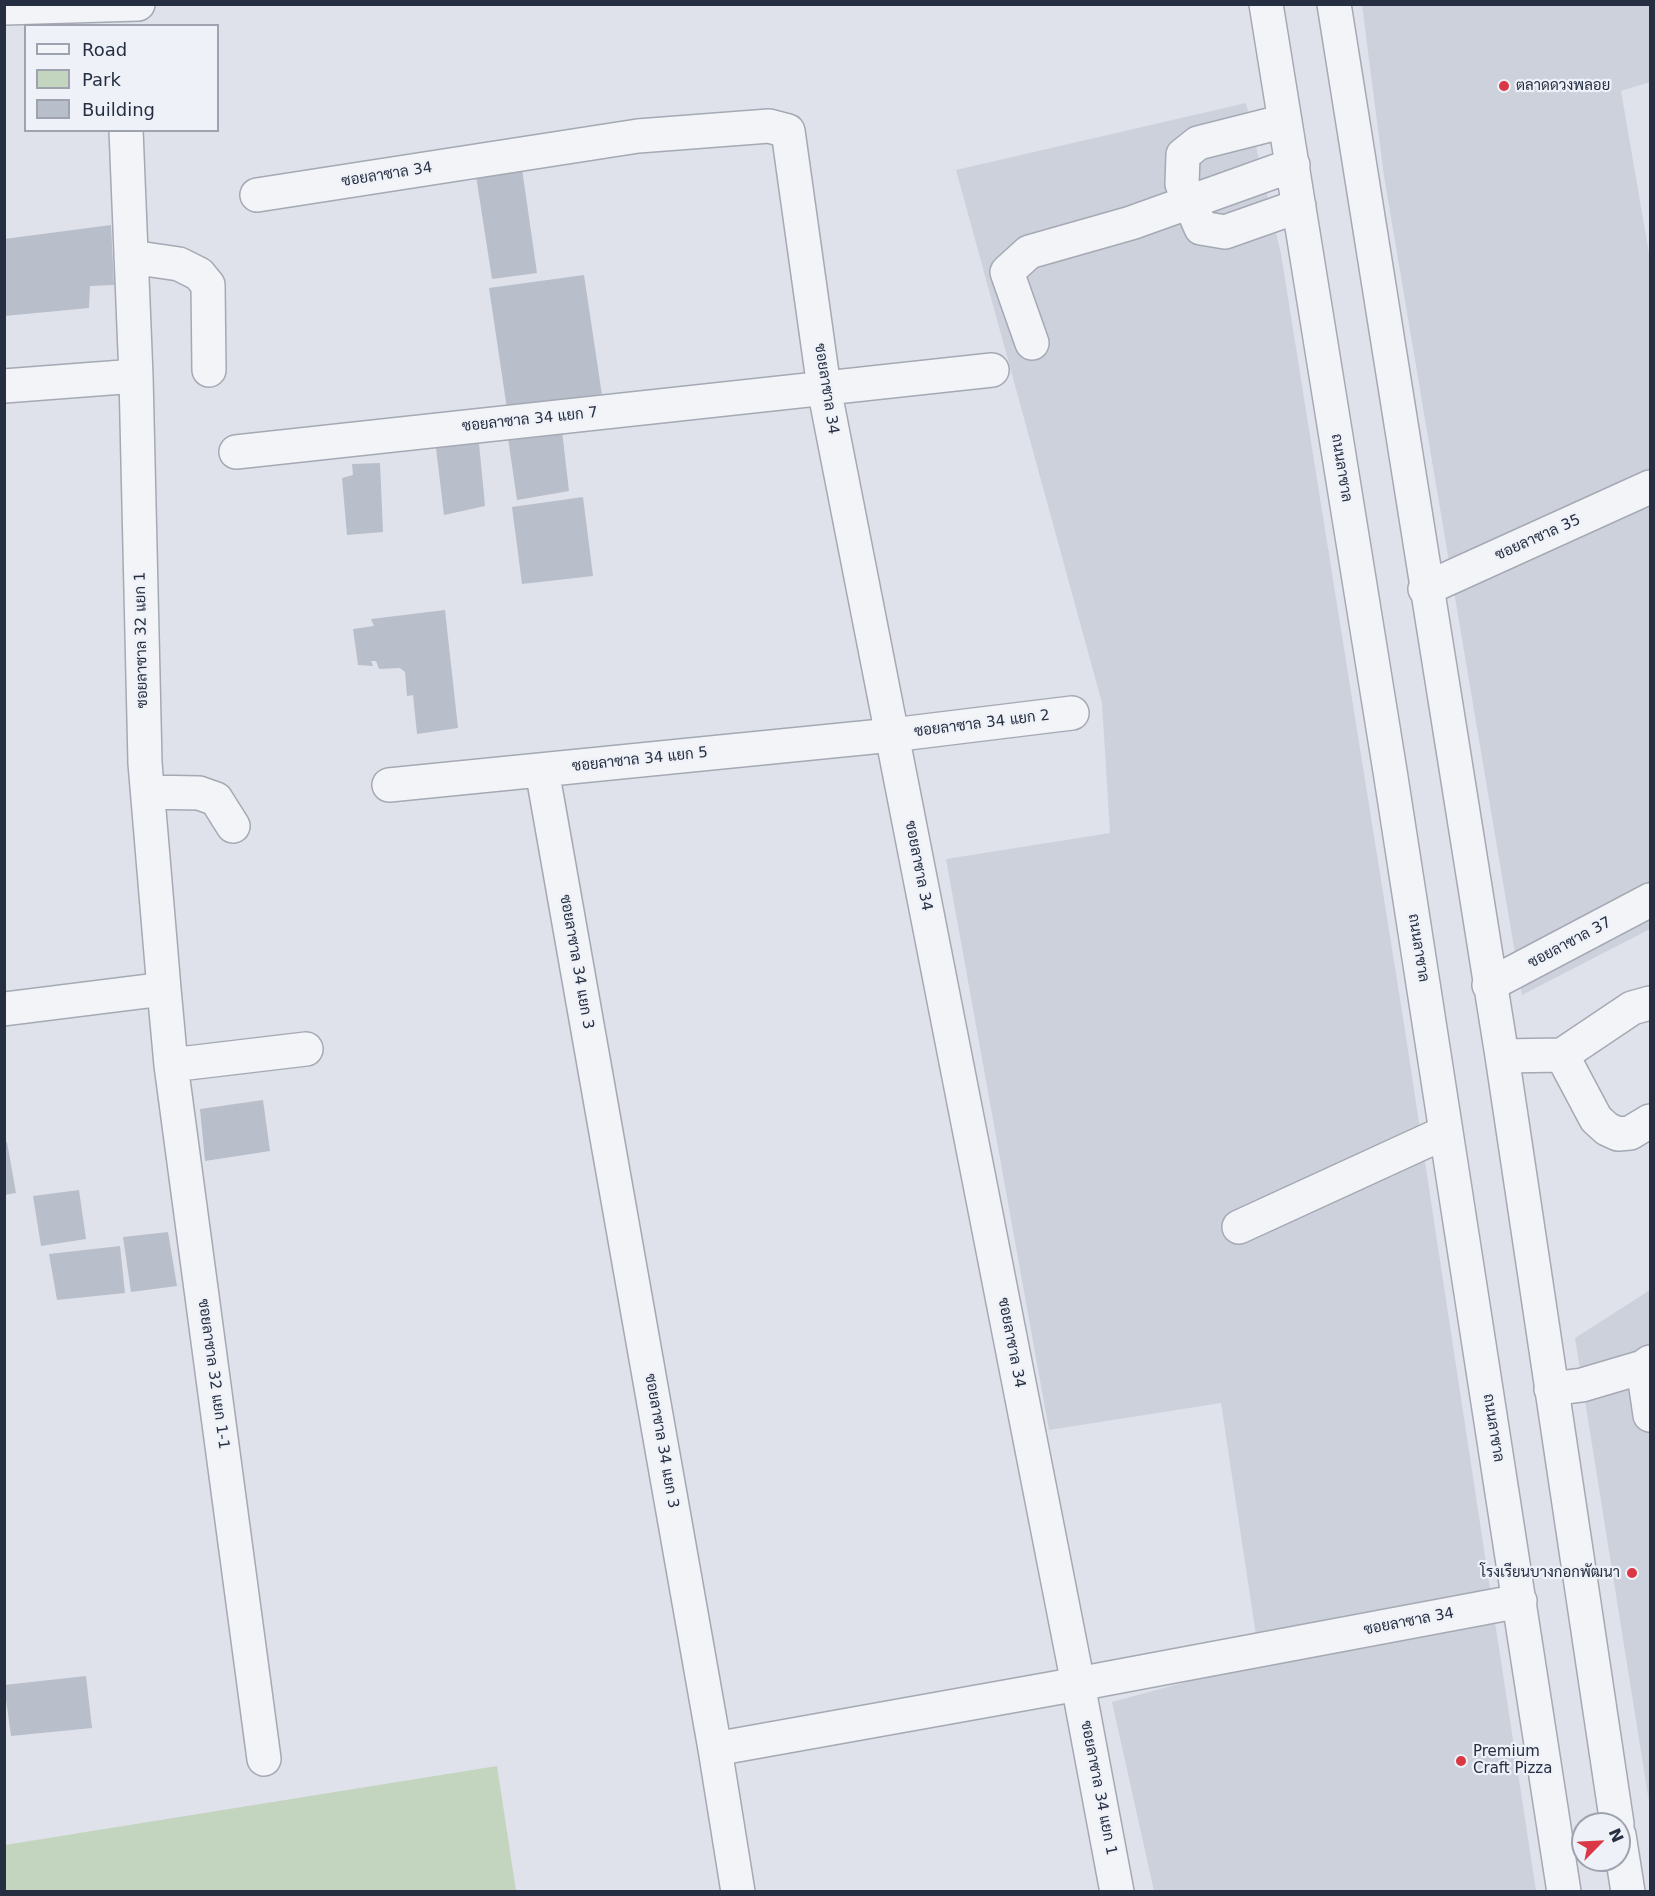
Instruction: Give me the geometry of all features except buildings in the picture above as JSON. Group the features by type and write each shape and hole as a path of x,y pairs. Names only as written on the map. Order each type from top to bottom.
{"street":[{"path":"4,8 138,4"},
{"name":"ถนนลาซาล","path":"1266,4 1446,1132 1564,1892"},
{"path":"1334,4 1370,217 1425,589 1502,1056 1615,1812"},
{"path":"121,5 122,24"},
{"path":"1285,121 1198,143 1183,155 1182,184 1201,228 1225,232 1299,206"},
{"name":"ซอยลาซาล 34","path":"257,195 638,136 769,126 788,131 824,388 1078,1684 1520,1601"},
{"name":"ซอยลาซาล 32 แยก 1","path":"126,132 136,376 148,792 164,989"},
{"path":"1032,343 1007,272 1029,252 1131,223 1293,165"},
{"path":"131,258 179,264 199,274 208,285 209,370"},
{"name":"ซอยลาซาล 34 แยก 7","path":"236,452 992,370"},
{"path":"4,386 136,376"},
{"name":"ซอยลาซาล 35","path":"1425,589 1650,488"},
{"name":"ซอยลาซาล 34 แยก 2","path":"892,735 1072,713"},
{"name":"ซอยลาซาล 34 แยก 5","path":"389,785 892,735"},
{"name":"ซอยลาซาล 34 แยก 3","path":"542,770 715,1749 738,1892"},
{"path":"148,792 199,793 216,799 233,826"},
{"name":"ซอยลาซาล 37","path":"1489,985 1650,900"},
{"path":"4,1010 164,989"},
{"name":"ซอยลาซาล 32 แยก 1-1","path":"164,989 171,1065 264,1759"},
{"path":"1502,1056 1562,1055 1632,1008 1650,1003"},
{"path":"171,1065 306,1049"},
{"path":"1562,1055 1596,1119 1607,1130 1618,1134 1630,1133 1650,1121"},
{"path":"1239,1227 1446,1132"},
{"path":"1551,1389 1582,1385 1647,1365 1650,1415"},
{"path":"715,1749 1078,1684"},
{"name":"ซอยลาซาล 34 แยก 1","path":"1078,1684 1117,1892"},
{"path":"1625,1872 1628,1892"}],"shaded area":[{"path":"1362,5 1650,5 1650,82 1621,91 1650,259 1650,929 1522,995 1384,176"},
{"path":"1246,103 1281,254 1404,1024 1536,1891 1154,1891 1112,1702 1260,1662 1221,1403 1049,1430 946,859 1110,833 1102,703 956,170"},
{"name":"โรงเรียนบางกอกพัฒนา","path":"1650,1290 1650,1808 1575,1338"}],"green space":[{"path":"497,1766 516,1891 5,1891 5,1845"}],"place":[{"name":"ตลาดดวงพลอย","path":"1504,86"},
{"name":"โรงเรียนบางกอกพัฒนา","path":"1632,1573"},
{"name":"Premium Craft Pizza","path":"1461,1761"}]}
